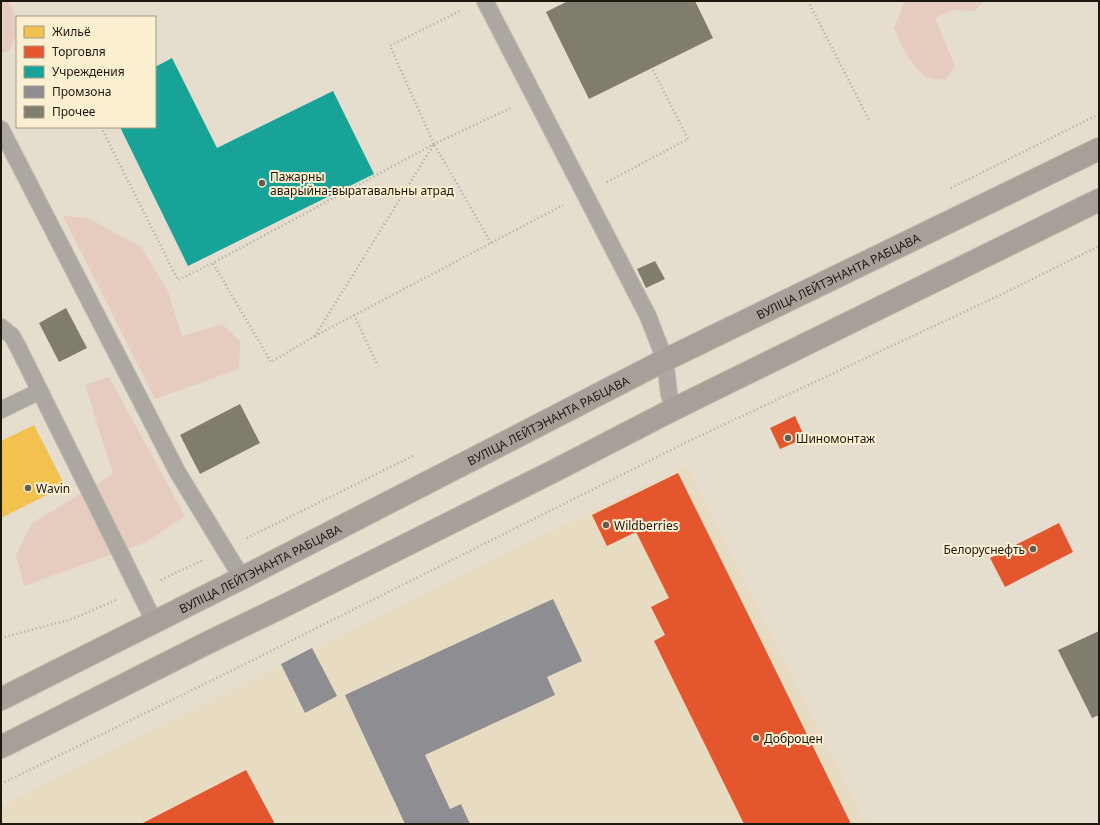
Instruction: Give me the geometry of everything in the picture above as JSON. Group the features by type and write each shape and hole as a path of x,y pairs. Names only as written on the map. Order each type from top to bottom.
{"highway":[{"name":"ВУЛІЦА ЛЕЙТЭНАНТА РАБЦАВА","path":"1,699 242,578 665,360 1099,149"},
{"path":"1,747 207,642 290,603 546,476 674,409 1099,200"}],"lane":[{"path":"485,1 648,316 665,360 669,394 674,409"},
{"path":"1,129 178,473 242,578"},
{"path":"1,327 12,336 154,621"},
{"path":"1,410 40,391"}],"path":[{"path":"808,1 869,120"},
{"path":"465,8 390,46 434,144 491,243"},
{"path":"213,263 271,362 354,315 688,139 652,68"},
{"path":"102,128 178,280 213,263 434,144 535,96"},
{"path":"315,336 434,144"},
{"path":"1,784 247,663 689,441 989,301 1099,246"},
{"path":"354,315 378,366"}],"shaded area":[{"path":"1,1 8,1 16,17 16,35 10,50 1,53"},
{"path":"905,1 985,1 974,11 953,10 935,18 955,66 945,80 932,79 925,76 909,58 894,28"},
{"path":"63,216 88,218 141,247 168,291 182,336 222,324 240,341 239,369 155,399"},
{"path":"109,377 185,516 146,542 24,586 16,555 31,524 113,474 85,385"},
{"path":"687,465 867,824 1,824 1,807 229,689"}],"building: Жильё":[{"path":"34,425 65,486 1,518 1,441"}],"building: Торговля":[{"path":"795,416 805,438 780,449 770,428"},
{"name":"Доброцен","path":"678,473 851,824 744,824 654,641 665,635 651,607 669,598 636,532 607,546 592,515"},
{"path":"1059,523 1073,552 1005,587 990,558"},
{"path":"246,770 275,824 141,824"}],"building: Учреждения":[{"path":"172,58 217,148 333,91 374,174 188,266 120,128 156,128 156,66"}],"building: Промзона":[{"path":"553,599 582,661 547,677 555,695 425,755 450,809 461,804 470,824 405,824 345,695"},
{"path":"312,648 337,696 305,713 281,664"}],"building: Прочее":[{"path":"568,1 695,1 713,38 589,99 546,12"},
{"path":"655,261 665,279 646,288 637,269"},
{"path":"66,308 87,348 59,362 39,323"},
{"path":"240,404 260,443 200,474 180,435"},
{"path":"1099,631 1099,715 1092,718 1058,650"}],"place":[{"name":"Пажарны аварыйна-выратавальны атрад","path":"262,183"},
{"name":"Шиномонтаж","path":"788,438"},
{"name":"Wavin","path":"28,488"},
{"name":"Wildberries","path":"606,525"},
{"name":"Белоруснефть","path":"1033,549"},
{"name":"Доброцен","path":"756,738"}]}
